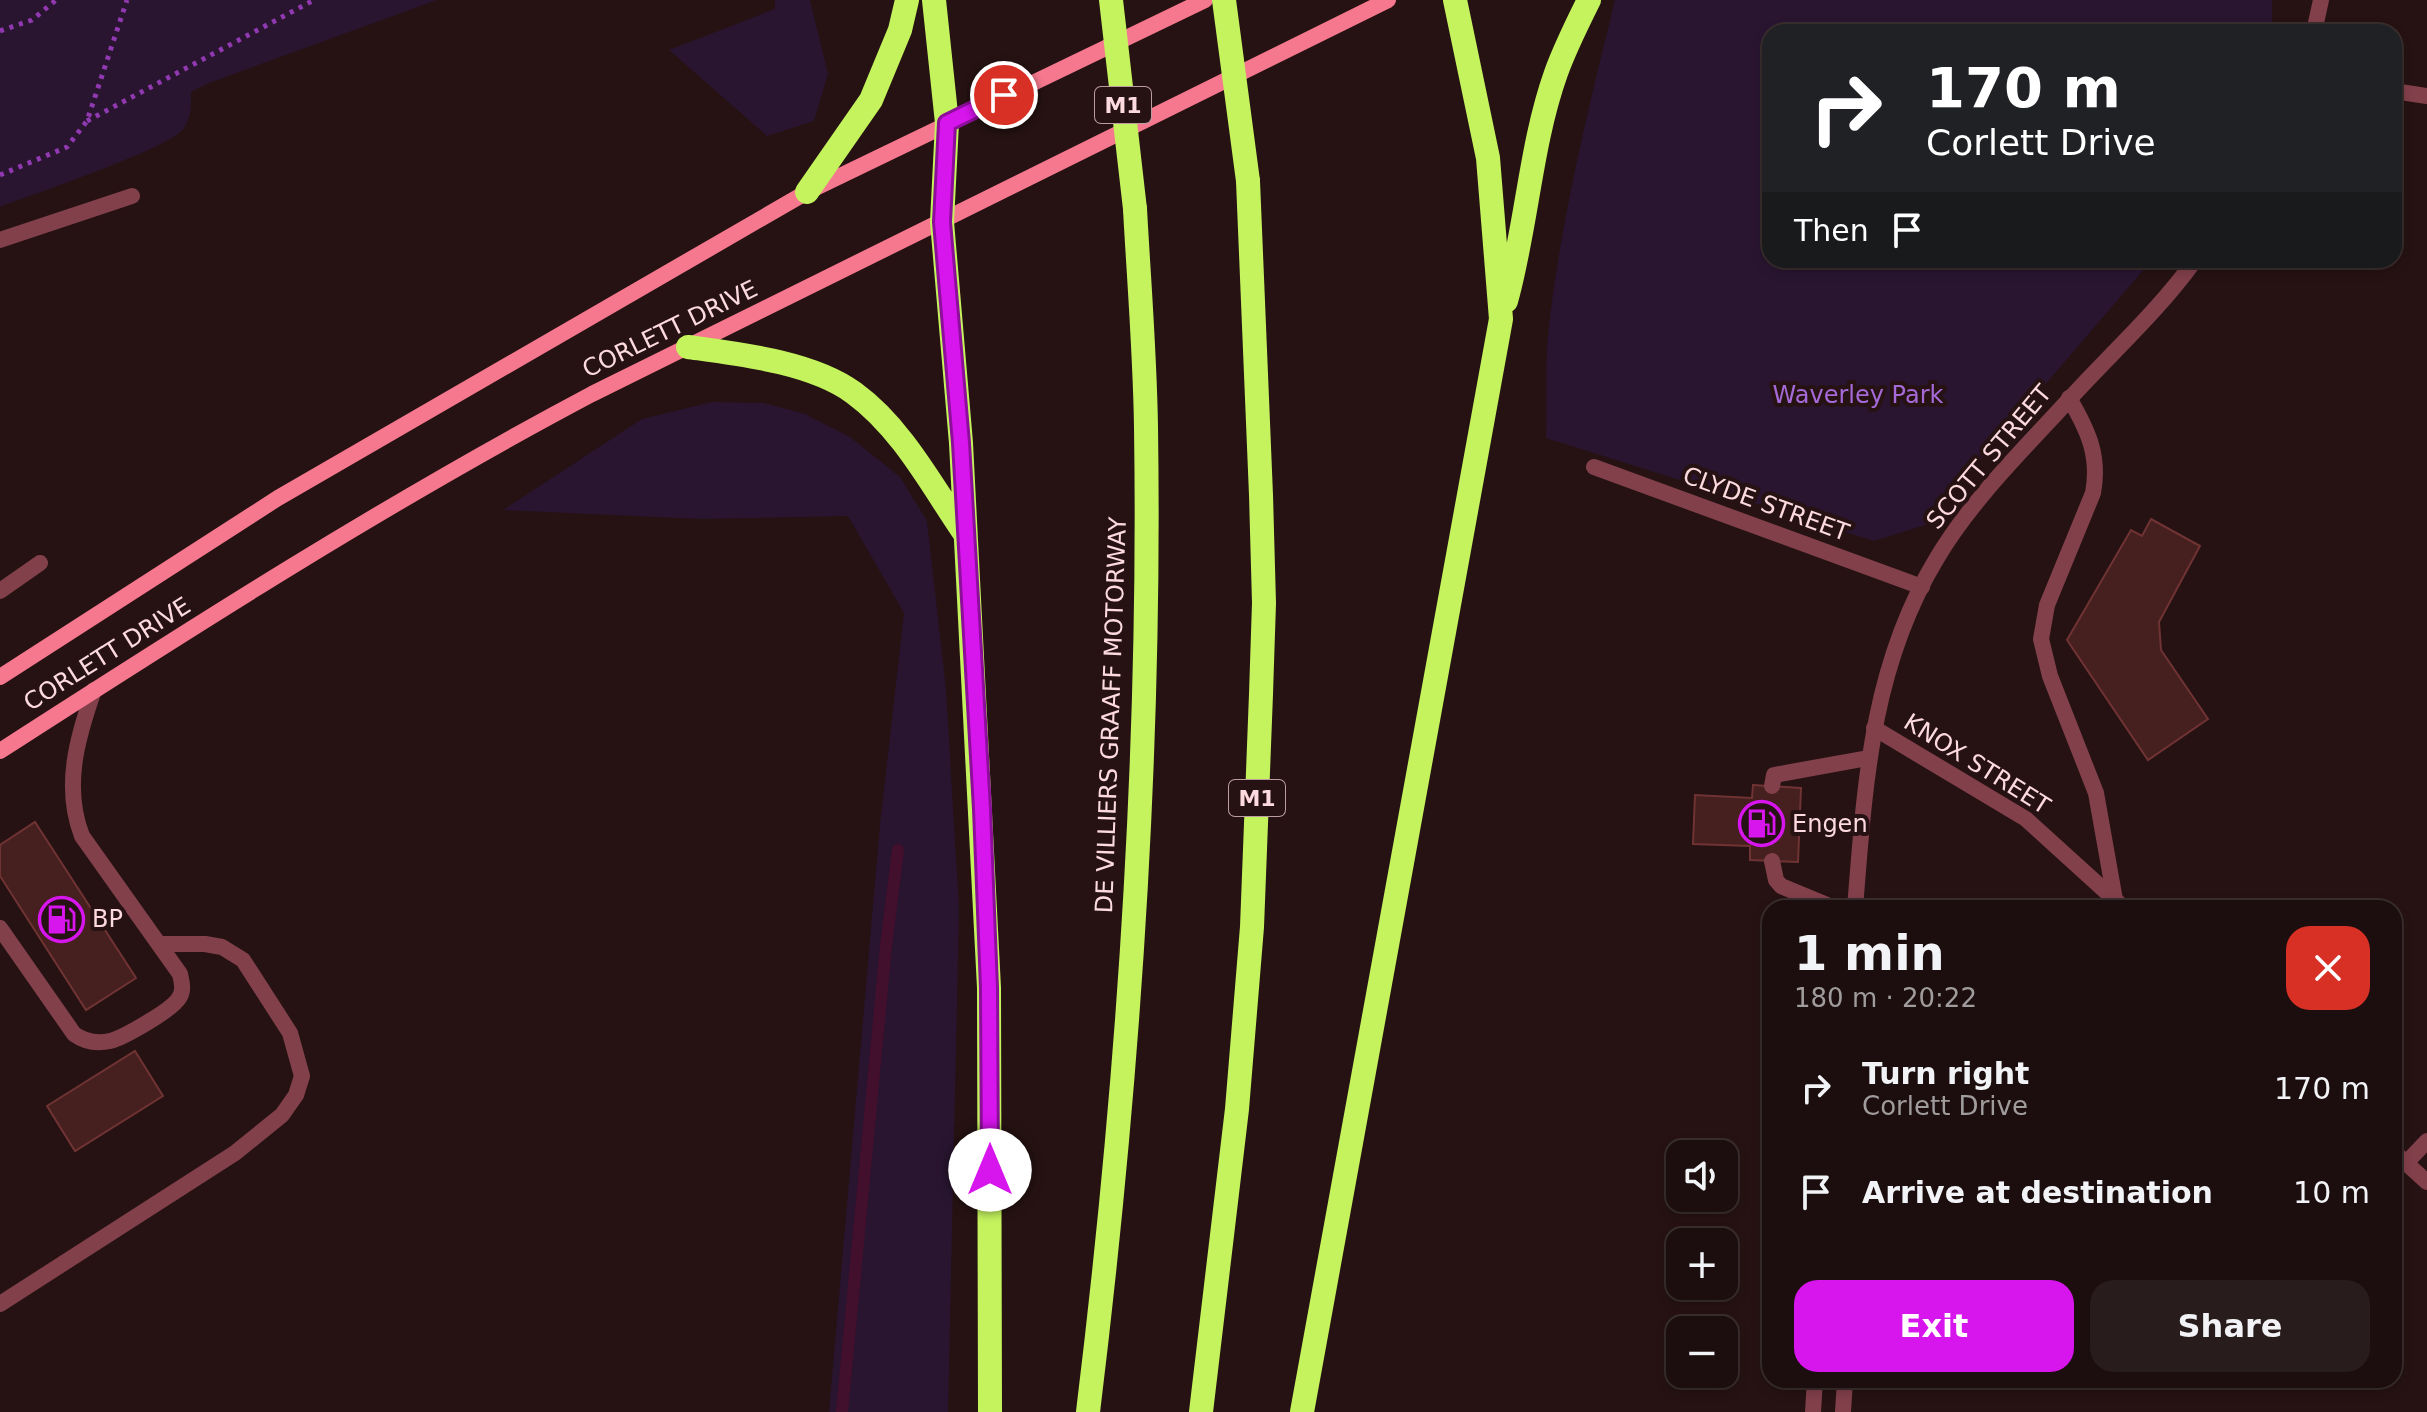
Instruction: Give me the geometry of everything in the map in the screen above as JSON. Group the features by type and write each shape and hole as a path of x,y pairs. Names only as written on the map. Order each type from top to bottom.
{"highway":[{"path":"807,192 871,100 900,30 907,0"},
{"path":"934,0 947,123 942,222 961,443 989,988 990,1412"},
{"name":"DE VILLIERS GRAAFF MOTORWAY","path":"1088,1412 1109,1242 1142,804 1147,426 1135,209 1111,0"},
{"name":"M1","path":"1201,1412 1237,1109 1252,927 1263,572 1248,181 1224,0"},
{"path":"1455,0 1488,158 1501,319"},
{"path":"1302,1412 1501,319 1517,263 1529,187 1555,75 1589,0"},
{"path":"688,347 782,364 822,377 852,392 883,419 965,534"}],"main road":[{"name":"CORLETT DRIVE","path":"0,677 278,498 807,192 1205,0"},
{"name":"CORLETT DRIVE","path":"0,751 353,527 468,460 688,347 1388,0"}],"street":[{"path":"2316,24 2321,0"},
{"path":"2402,92 2427,96"},
{"path":"0,240 132,196"},
{"name":"SCOTT STREET","path":"1856,900 1868,758 1879,694 1892,653 1937,557 1978,501 2069,398 2137,329 2188,268"},
{"path":"2069,398 2093,444 2097,473 2093,493 2047,605 2041,639 2050,676 2096,793 2119,900"},
{"name":"CLYDE STREET","path":"1594,467 1922,587"},
{"path":"0,591 40,563"},
{"path":"0,928 74,1034 84,1041 112,1040 169,1008 179,998 183,986 180,974 82,836 75,817 74,758 94,690"},
{"name":"KNOX STREET","path":"1874,728 2026,819 2116,900"},
{"path":"1772,786 1774,775 1868,758"},
{"path":"1772,861 1776,880 1781,886 1815,900"},
{"path":"0,1304 235,1153 282,1115 296,1095 302,1076 299,1055 290,1033 243,960 222,947 161,944"},
{"path":"2402,1157 2427,1141"},
{"path":"2402,1160 2427,1182"},
{"path":"1813,1412 1814,1388"},
{"path":"1843,1412 1844,1388"}],"path":[{"path":"0,31 32,20 56,0"},
{"path":"0,175 67,147 87,121 127,0"},
{"path":"87,121 314,0"}],"green space":[{"path":"0,0 437,0 209,83 191,92 188,119 174,137 128,159 0,207"},
{"path":"775,0 810,0 828,74 814,121 767,136 669,50 775,9"},
{"name":"Waverley Park","path":"1615,0 2272,0 2272,24 1762,24 1762,268 2145,268 1925,525 1874,541 1546,438 1548,335 1553,293 1585,125"},
{"path":"712,402 764,403 805,414 850,437 900,477 927,521 946,690 959,909 948,1412 829,1412 880,825 904,613 848,516 701,519 503,510 642,419"}],"building":[{"path":"2151,519 2200,546 2159,622 2161,650 2208,719 2148,760 2067,640 2131,530 2142,536"},
{"path":"1753,785 1801,788 1798,862 1750,860 1750,846 1693,844 1695,795 1752,798"},
{"path":"35,822 136,978 86,1010 0,876 0,845"},
{"path":"135,1051 163,1096 75,1151 47,1106"}],"waterway":[{"path":"842,1412 886,946 898,850"}],"place":[{"name":"Engen","path":"1761,824"},
{"name":"BP","path":"61,919"}],"route":[{"path":"990,1170 989,988 982,809 961,443 942,222 947,123 1004,95"}]}
